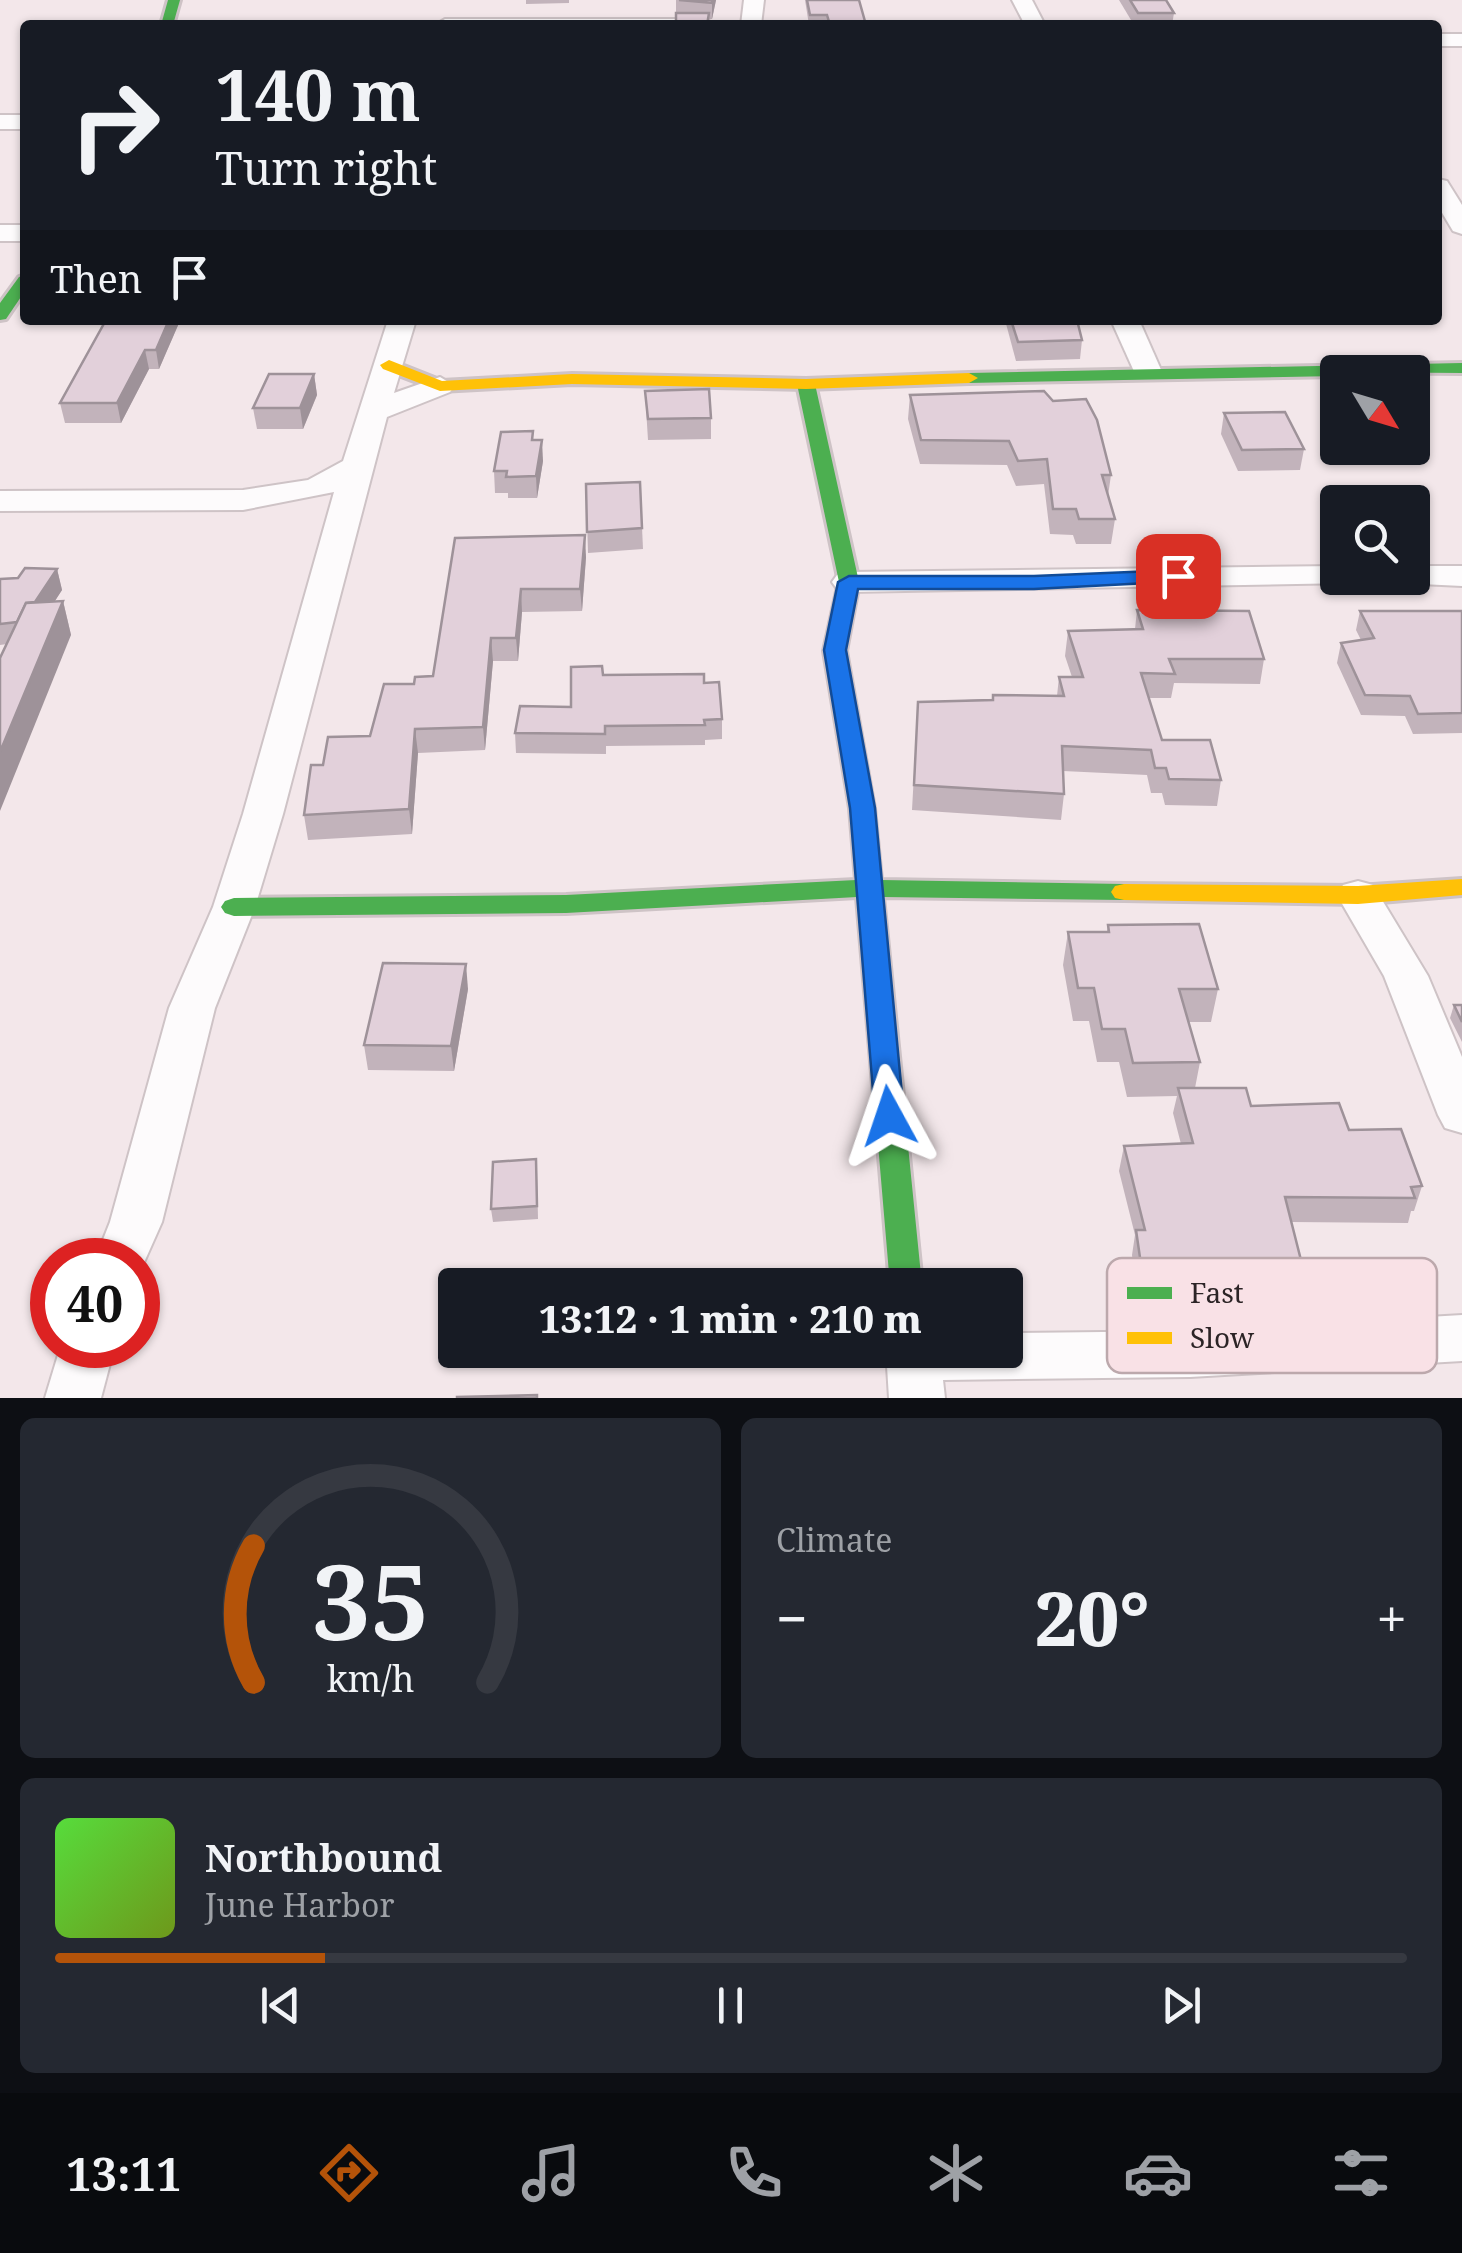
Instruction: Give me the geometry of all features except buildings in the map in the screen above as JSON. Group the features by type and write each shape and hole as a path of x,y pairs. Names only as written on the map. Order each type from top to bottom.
{"street":[{"path":"1442,193 1462,226"},
{"path":"0,315 20,287"},
{"path":"130,1238 192,1008 234,906 401,325"},
{"path":"1127,325 1147,372"},
{"path":"389,364 408,377 440,386"},
{"path":"374,412 440,386 572,379 806,384 1147,372 1462,368"},
{"path":"806,384 849,582 835,650 871,888 905,1268"},
{"path":"243,500 317,488 357,466"},
{"path":"0,501 280,502 316,514 339,532"},
{"path":"849,582 1320,576"},
{"path":"1430,576 1462,576"},
{"path":"234,906 566,904 871,888 1358,895 1462,887"},
{"path":"1358,895 1406,976 1462,1115"},
{"path":"1437,1339 1462,1338"},
{"path":"1023,1363 1107,1358"},
{"path":"73,1398 81,1368"}],"traffic: fast":[{"path":"168,20 174,0"},
{"path":"0,315 20,287"},
{"path":"969,378 1462,368"},
{"path":"806,384 849,582 835,651 862,808 904,1268"},
{"path":"234,907 566,904 871,888 1124,892"}],"traffic: slow":[{"path":"389,365 440,386 572,379 806,384 969,378"},
{"path":"1124,892 1358,895 1462,887"}],"route":[{"path":"889,1116 862,808 835,650 849,582 1034,583 1178,576"}]}
